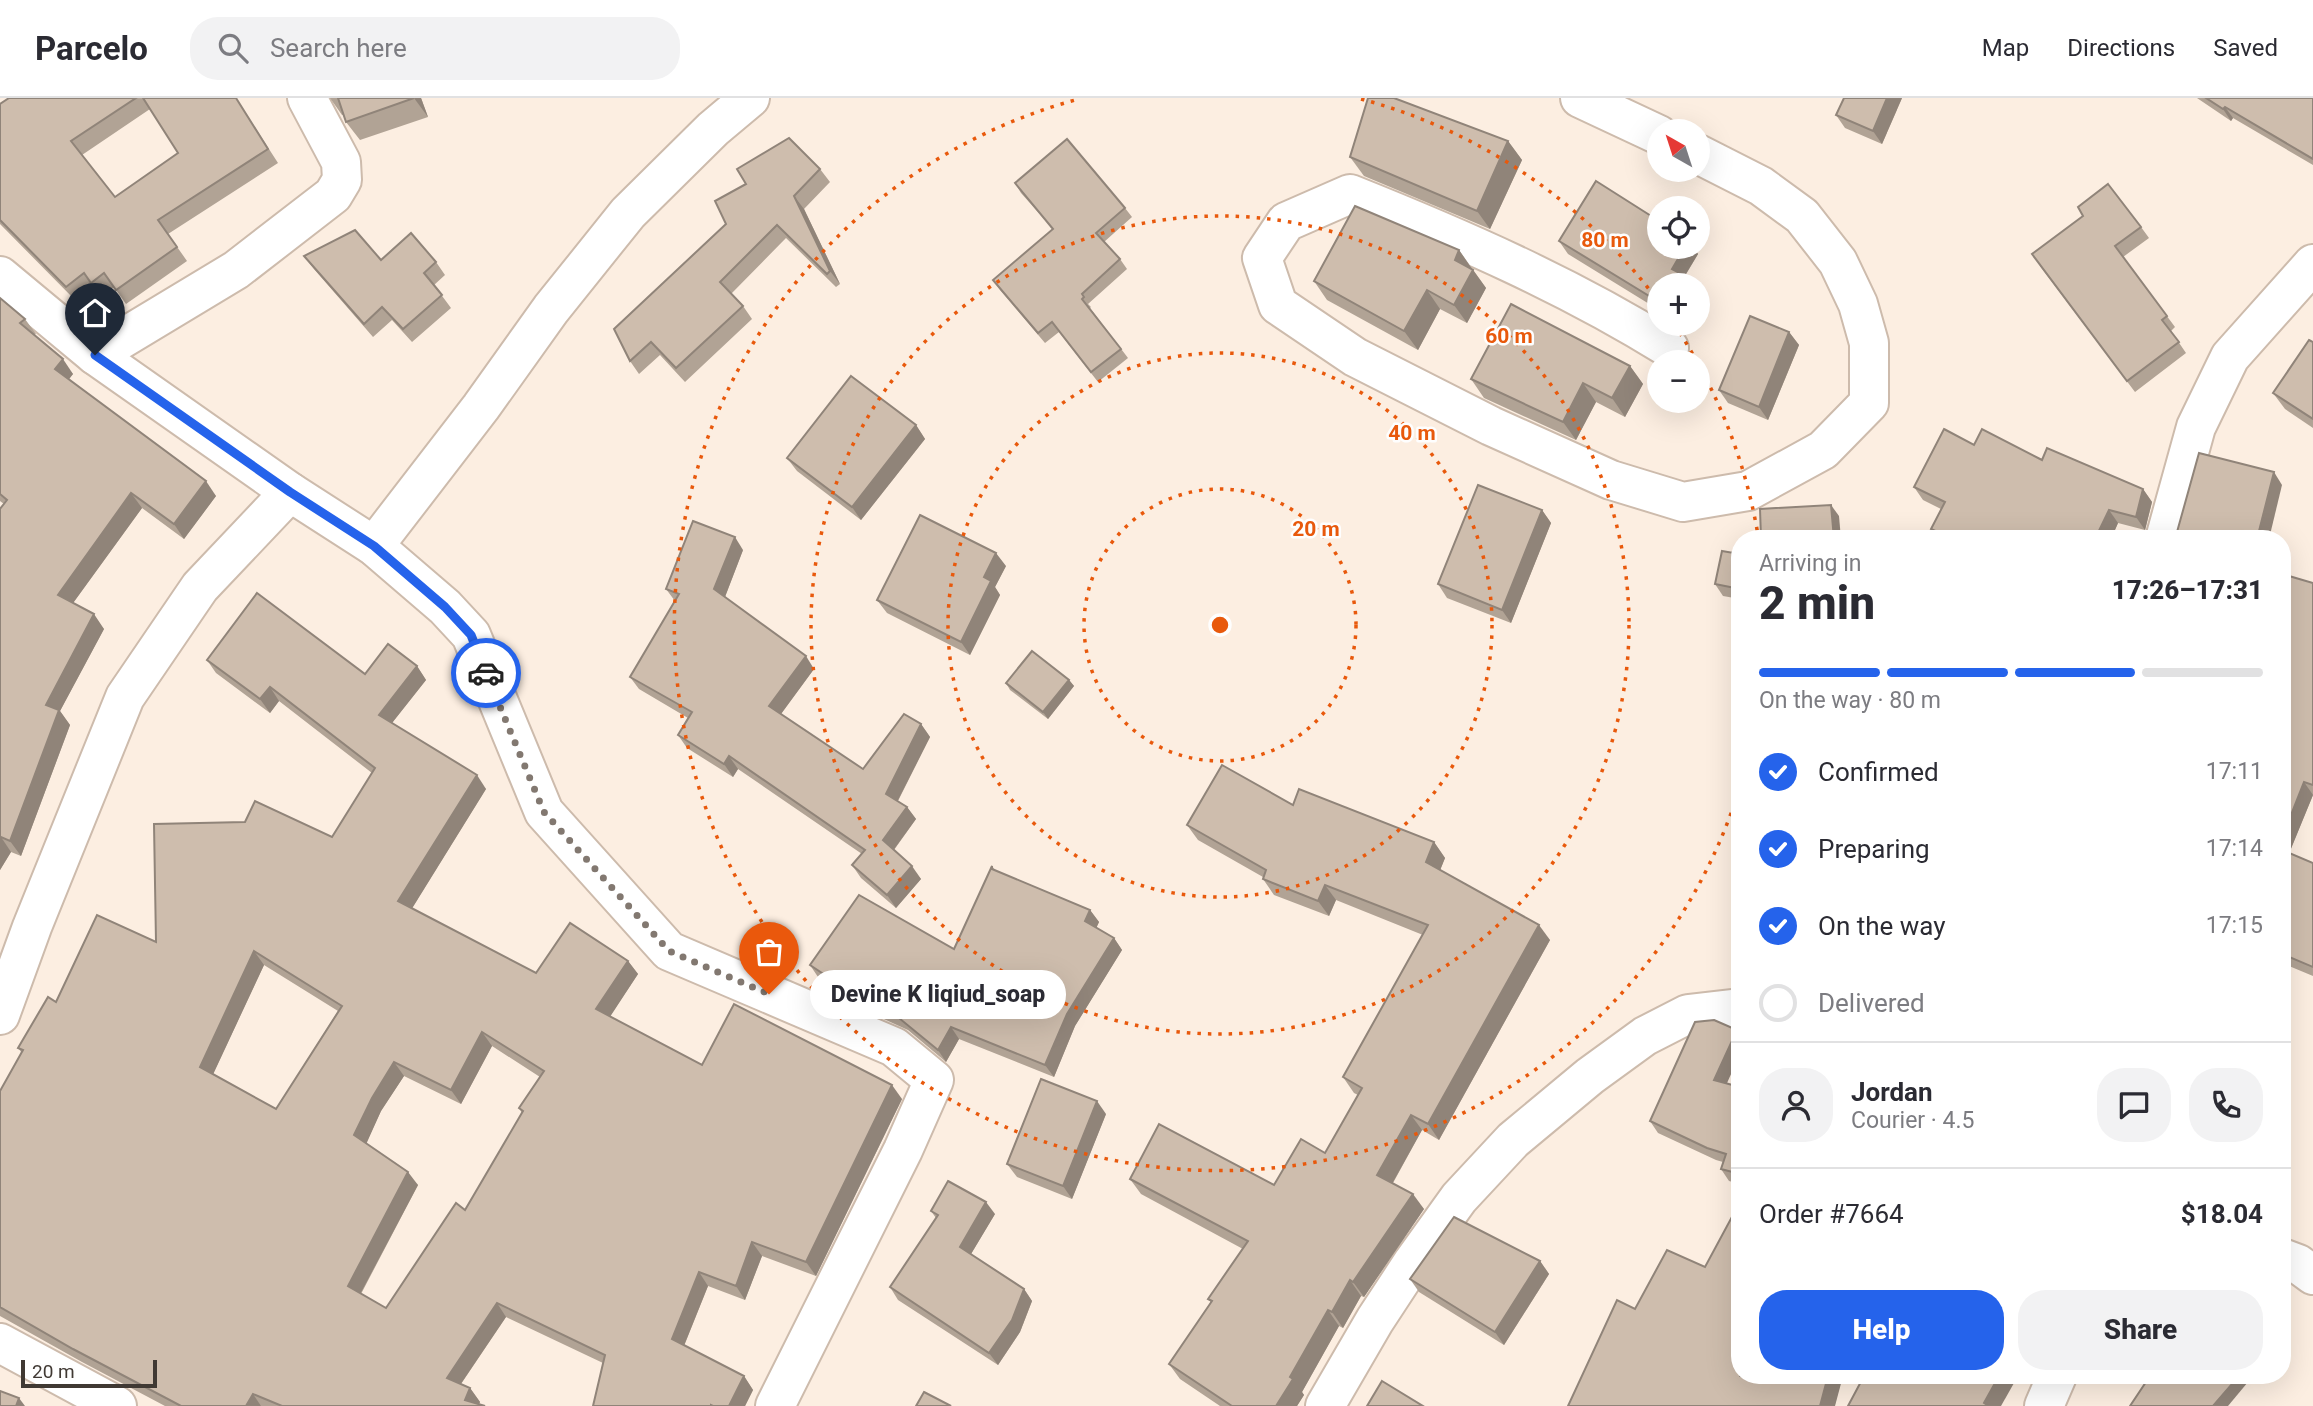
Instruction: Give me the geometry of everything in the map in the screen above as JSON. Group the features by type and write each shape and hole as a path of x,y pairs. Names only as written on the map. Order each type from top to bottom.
{"street":[{"path":"95,355 236,270 333,195 342,180 341,162 307,98"},
{"path":"374,546 481,407 551,309 628,213 713,129 750,98"},
{"path":"1580,98 1647,129"},
{"path":"1669,348 1540,276 1443,231 1350,194 1286,222 1262,258 1278,305 1355,357 1490,426 1611,480 1683,502 1748,491 1823,450 1869,402 1869,344 1857,304 1838,262 1802,216 1761,186 1710,160"},
{"path":"2167,530 2196,427 2230,356 2313,264"},
{"path":"0,276 95,355 290,492 374,546 445,607 471,635 544,812 669,951 894,1047 934,1080 903,1150 775,1406"},
{"path":"0,1015 125,697 200,587 290,492"},
{"path":"1325,1406 1375,1320 1413,1262 1459,1198 1513,1140 1590,1076 1645,1036 1688,1014 1731,1009"},
{"path":"2291,1261 2313,1275"},
{"path":"0,1343 117,1406"},
{"path":"2044,1406 2054,1384"}],"building":[{"path":"9,98 136,98 71,141 115,197 178,153 143,98 236,98 268,149 158,220 177,247 116,290 104,273 91,283 84,273 66,287 0,220 0,104"},
{"path":"338,98 414,98 346,122"},
{"path":"1368,98 1394,98 1508,141 1477,211 1350,157"},
{"path":"1844,98 1887,98 1873,131 1836,115"},
{"path":"2206,98 2313,98 2313,159 2225,107 2223,109"},
{"path":"789,138 820,169 794,196 830,271 827,274 777,225 720,282 743,306 676,368 651,342 630,361 614,329 726,224 715,201 746,184 737,169"},
{"path":"1067,139 1125,208 1096,233 1120,259 1082,294 1082,299 1121,349 1091,372 1052,322 1038,333 993,280 1053,229 1015,183"},
{"path":"1596,181 1647,213 1647,259 1678,259 1672,269 1680,273 1647,273 1647,295 1559,241"},
{"path":"2108,184 2141,227 2115,246 2167,316 2162,320 2179,342 2127,381 2032,254 2083,216 2078,207"},
{"path":"1355,206 1459,250 1455,260 1473,270 1454,305 1427,290 1404,331 1314,281"},
{"path":"355,230 381,260 411,233 436,262 424,273 442,295 403,329 382,307 364,324 304,256"},
{"path":"0,298 25,319 20,323 63,359 55,369 206,481 174,524 131,493 58,595 94,614 46,705 59,710 10,841 1,837 0,839 0,509 7,500 0,494"},
{"path":"1511,304 1630,366 1612,398 1583,383 1563,422 1471,379"},
{"path":"1750,316 1789,332 1759,407 1719,390"},
{"path":"2309,340 2313,342 2313,419 2273,393"},
{"path":"851,376 916,425 852,507 787,458"},
{"path":"1944,429 1974,445 1982,429 2042,460 2047,448 2143,489 2136,517 2109,510 2099,530 1933,530 1931,529 1945,502 1914,487"},
{"path":"2199,453 2274,472 2259,530 2178,530"},
{"path":"1478,485 1542,510 1502,610 1438,584"},
{"path":"1831,505 1833,530 1761,530 1760,509"},
{"path":"920,515 996,553 984,577 991,581 961,642 877,600"},
{"path":"693,521 735,537 714,589 806,656 769,706 863,769 904,714 921,724 886,794 907,807 883,840 912,866 887,895 852,865 865,850 729,756 724,764 678,735 692,712 630,677 679,594 666,589"},
{"path":"1722,551 1731,552 1731,587 1715,584"},
{"path":"2291,577 2313,583 2313,785 2304,782 2291,815"},
{"path":"257,593 365,674 388,644 417,666 379,715 477,775 398,901 536,973 570,923 628,961 596,1009 702,1065 734,1004 892,1085 806,1262 752,1242 736,1286 699,1272 672,1339 744,1376 729,1406 593,1406 605,1355 497,1303 447,1378 470,1388 465,1400 485,1406 282,1406 253,1394 246,1406 181,1406 0,1307 0,1091 23,1050 18,1048 48,997 56,1002 97,915 156,942 154,824 245,822 255,801 332,837 375,768 270,687 260,699 207,660","holes":["254,951 342,1006 276,1109 200,1067","482,1032 544,1071 519,1108 523,1111 465,1210 456,1203 386,1308 348,1286 408,1172 354,1135 394,1062 451,1090"]},
{"path":"1032,651 1069,680 1043,712 1006,683"},
{"path":"1222,765 1293,805 1299,789 1434,842 1426,862 1539,925 1428,1124 1411,1115 1377,1175 1413,1194 1353,1282 1350,1280 1332,1312 1328,1310 1276,1406 1232,1406 1169,1364 1212,1301 1208,1299 1248,1241 1130,1179 1159,1124 1274,1185 1301,1139 1325,1153 1362,1088 1343,1077 1428,925 1325,885 1318,901 1263,879 1266,870 1187,825"},
{"path":"2291,854 2313,863 2313,967 2291,958"},
{"path":"992,866 992,869 1090,910 1085,921 1114,938 1067,1014 1045,1065 951,1027 938,1050 899,1018 867,1003 810,965 859,895 954,949"},
{"path":"1714,1020 1731,1027 1731,1043 1714,1080 1731,1085 1731,1172 1721,1169 1726,1154 1650,1121 1695,1022"},
{"path":"1041,1079 1097,1101 1063,1186 1007,1164"},
{"path":"948,1181 986,1202 960,1247 1024,1289 1012,1320 989,1353 890,1287 938,1215 931,1211"},
{"path":"1454,1217 1540,1261 1495,1332 1410,1279"},
{"path":"1731,1219 1731,1384 1826,1384 1820,1406 1568,1406 1617,1300 1635,1309 1667,1250 1705,1267"},
{"path":"1382,1381 1423,1406 1367,1406"},
{"path":"1860,1384 1995,1384 1984,1403 1989,1406 1848,1406"},
{"path":"2145,1384 2232,1384 2213,1406 2130,1406"},
{"path":"0,1391 19,1398 16,1406 0,1406"},
{"path":"924,1392 951,1406 916,1406"}],"way so far":[{"path":"486,673 544,812 669,951 769,994"}],"place":[{"name":"Devine K liqiud_soap","path":"769,994"}],"route":[{"path":"95,355 290,492 374,546 445,607 471,635 486,673"}]}
